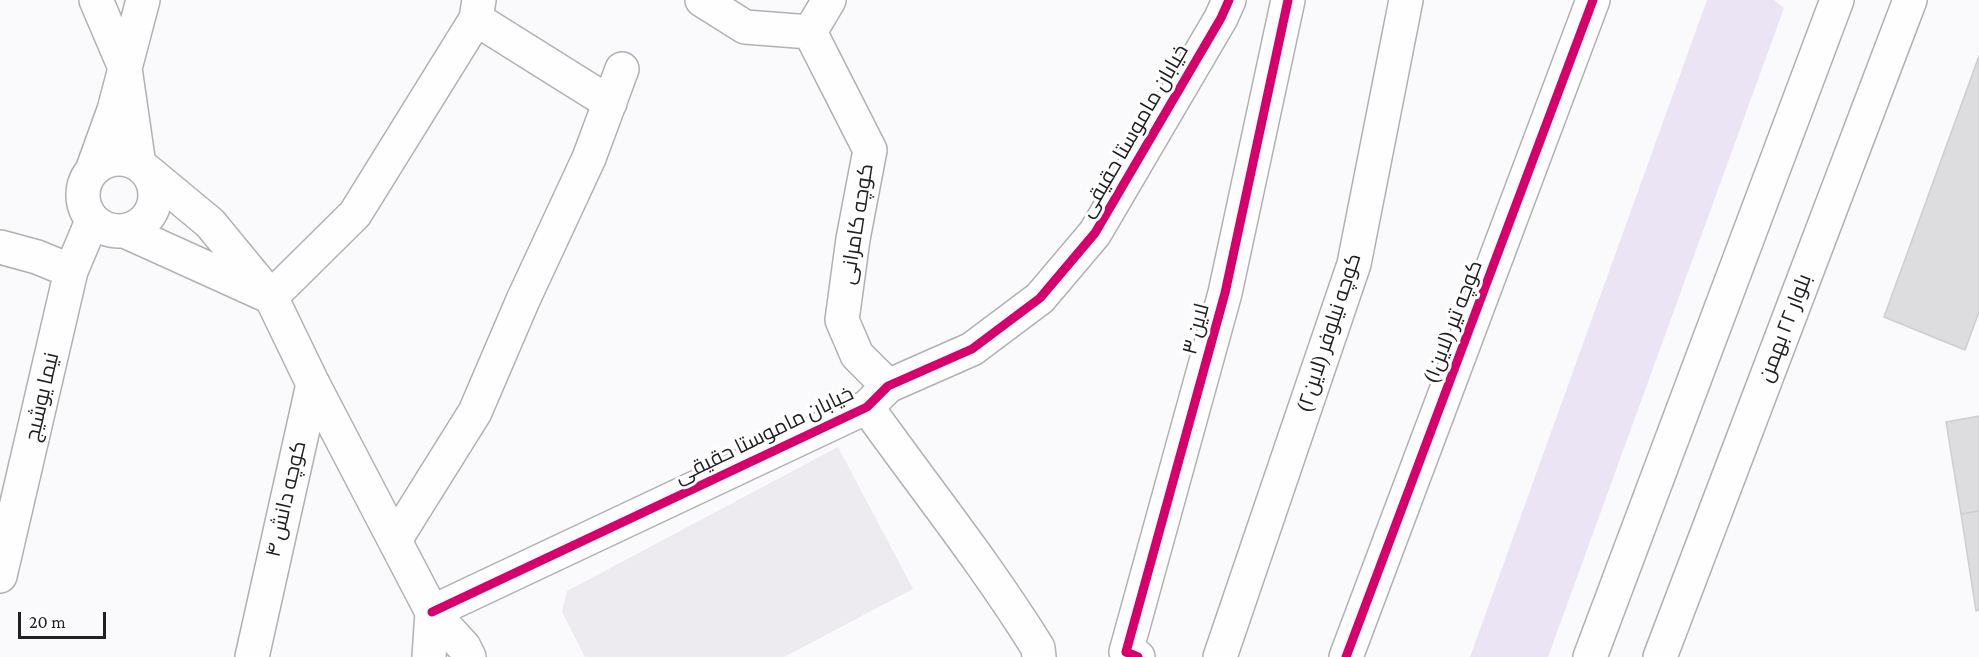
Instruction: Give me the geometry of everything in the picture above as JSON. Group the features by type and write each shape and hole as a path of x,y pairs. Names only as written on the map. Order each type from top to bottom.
{"street":[{"path":"96,0 125,68 142,168 155,187 154,206 144,222 127,232"},
{"path":"143,0 114,110 93,168 83,185 83,204 92,221 108,231 127,232 272,297"},
{"path":"702,0 745,27 810,32 829,0"},
{"name":"خیابان ماموستا حقیقی","path":"432,612 972,349 1040,298 1095,233 1221,18 1228,0"},
{"name":"لاین ۳","path":"1138,657 1126,652 1224,293 1288,0"},
{"name":"کوچه نیلوفر (لاین۲)","path":"1220,657 1354,264 1406,0"},
{"name":"کوچه تیر (لاین۱)","path":"1346,657 1593,0"},
{"path":"1590,657 1837,0"},
{"name":"بلوار ۲۲ بهمن","path":"1660,657 1910,0"},
{"path":"272,297 355,214 478,9 609,104"},
{"name":"کوچه کامرانی","path":"810,32 870,150 853,239 842,320 909,466 1004,592 1038,648 1039,657"},
{"path":"395,540 475,412 523,300 589,158 622,69"},
{"path":"93,168 110,159 129,160 142,168 210,223 272,297 313,384 432,612 464,647 469,657"},
{"name":"نیما یوشیج","path":"0,576 71,271 92,221"},
{"path":"0,247 37,257 71,271"},
{"name":"کوچه دانش ۴","path":"252,657 313,384"},
{"path":"429,657 432,612"}],"shaded area":[{"path":"1707,0 1774,0 1784,8 1548,657 1470,657"},
{"path":"838,447 913,589 784,657 585,657 562,612 567,591"}],"building":[{"path":"1979,56 1979,312 1965,350 1884,317"},
{"path":"1979,416 1979,511 1961,514 1946,422"},
{"path":"1979,511 1979,610 1976,611 1961,514"}],"cycle path":[{"path":"432,612 867,407 888,386 972,349 1040,298 1095,233 1221,18 1229,0"},
{"path":"1138,657 1126,652 1225,293 1288,0"},
{"path":"1346,657 1593,0"}]}
